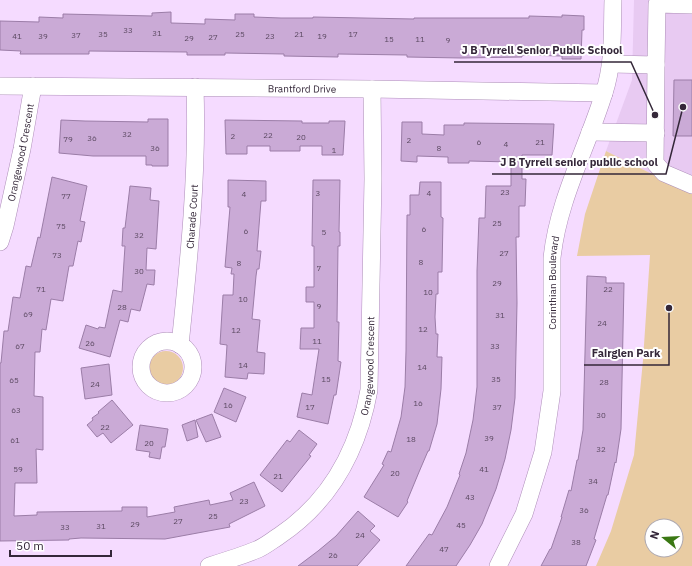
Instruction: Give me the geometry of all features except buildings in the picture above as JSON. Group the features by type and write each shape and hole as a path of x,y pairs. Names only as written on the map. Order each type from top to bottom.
{"street":[{"name":"Corinthian Boulevard","path":"498,566 524,514 543,452 552,391 552,258 554,236 564,202 604,94 611,64 613,0"},
{"path":"692,5 657,4 655,163 664,173 692,185"},
{"path":"611,64 656,65"},
{"name":"Brantford Drive","path":"0,86 372,89 604,94"},
{"name":"Orangewood Crescent","path":"0,242 22,149 33,86"},
{"name":"Charade Court","path":"180,345 192,226 195,87"},
{"name":"Orangewood Crescent","path":"209,566 256,550 301,520 321,499 337,477 357,437 369,390 372,89"},
{"path":"590,132 656,133"}],"shaded area":[{"path":"634,0 692,0 692,194 606,151 632,80"},
{"path":"606,151 692,194 692,566 596,566 611,531 634,455 643,360 650,255 577,256 585,214"},
{"path":"169,351 178,356 182,361 182,375 178,380 173,384 163,385 159,384 150,375 149,365 150,361 159,352"}],"place":[{"name":"J B Tyrrell senior public school","path":"683,107"},
{"name":"J B Tyrrell Senior Public School","path":"655,115"},
{"name":"Fairglen Park","path":"669,308"}]}
